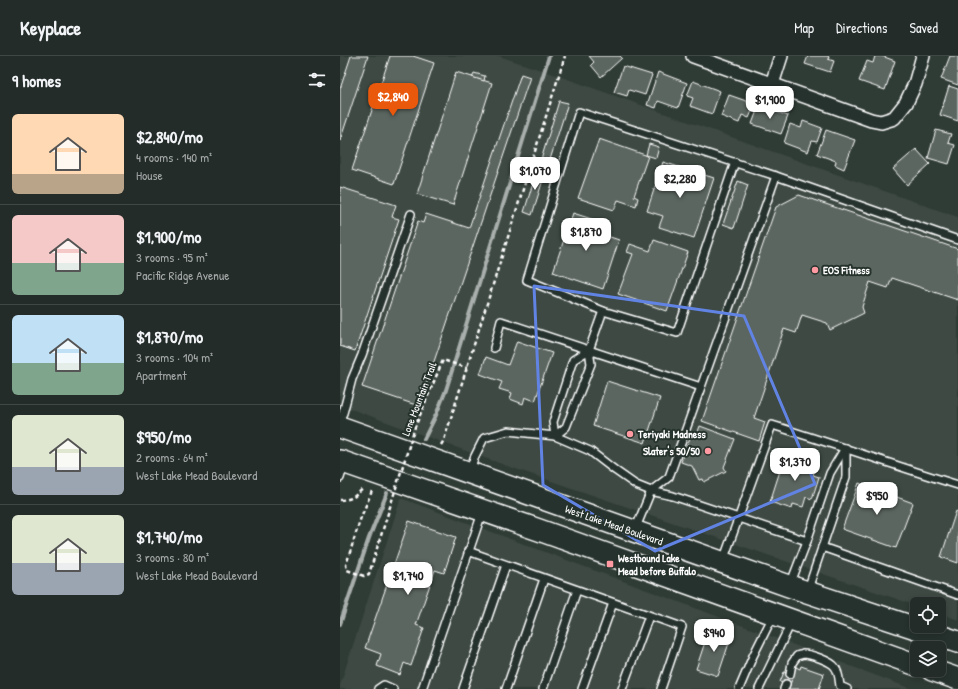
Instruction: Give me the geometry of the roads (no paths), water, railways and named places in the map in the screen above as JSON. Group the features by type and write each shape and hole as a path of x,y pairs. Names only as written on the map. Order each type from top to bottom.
{"main road":[{"name":"West Lake Mead Boulevard","path":"340,427 469,474 798,589 958,642"},
{"path":"469,474 441,477 343,443 343,461 910,663"},
{"path":"539,530 603,536 626,542 630,542 635,532"},
{"path":"783,618 798,589"},
{"path":"946,675 958,679"}],"street":[{"path":"693,56 871,120 881,122 894,118 906,103 915,84 923,56"},
{"path":"772,84 781,56"}],"lane":[{"path":"735,162 677,333 603,311 527,280 579,112 735,162 958,240"},
{"path":"635,532 651,491 669,477 776,176"},
{"path":"340,419 352,379 362,355 411,214"},
{"path":"555,436 566,427 591,364 589,350 603,311"},
{"path":"494,348 501,321 701,387"},
{"path":"555,436 553,422 573,360 589,350"},
{"path":"723,562 772,425 958,485"},
{"path":"469,474 474,458 484,438 508,431 555,436 590,451 636,486 673,496 807,541"},
{"path":"798,589 807,541 830,473 846,448"},
{"path":"798,589 822,547 846,477 846,448"},
{"path":"422,689 482,511"},
{"path":"822,547 958,595"},
{"path":"468,551 682,628 661,689"},
{"path":"463,689 506,565"},
{"path":"506,689 544,578"},
{"path":"543,689 577,590"},
{"path":"582,689 613,603"},
{"path":"622,689 649,616"},
{"path":"739,689 753,656 783,618"},
{"path":"759,689 783,618"},
{"path":"790,674 792,663 797,656 802,654 810,655 827,661 835,667 844,687"},
{"path":"378,689 384,685 393,689"}],"waterway":[{"path":"424,439 446,390 549,56"},
{"path":"340,624 369,538 387,493"}],"place":[{"name":"EOS Fitness","path":"815,270"},
{"name":"Teriyaki Madness","path":"630,434"},
{"name":"Slater's 50/50","path":"708,451"},
{"name":"Westbound Lake Mead before Buffalo","path":"610,564"}]}
